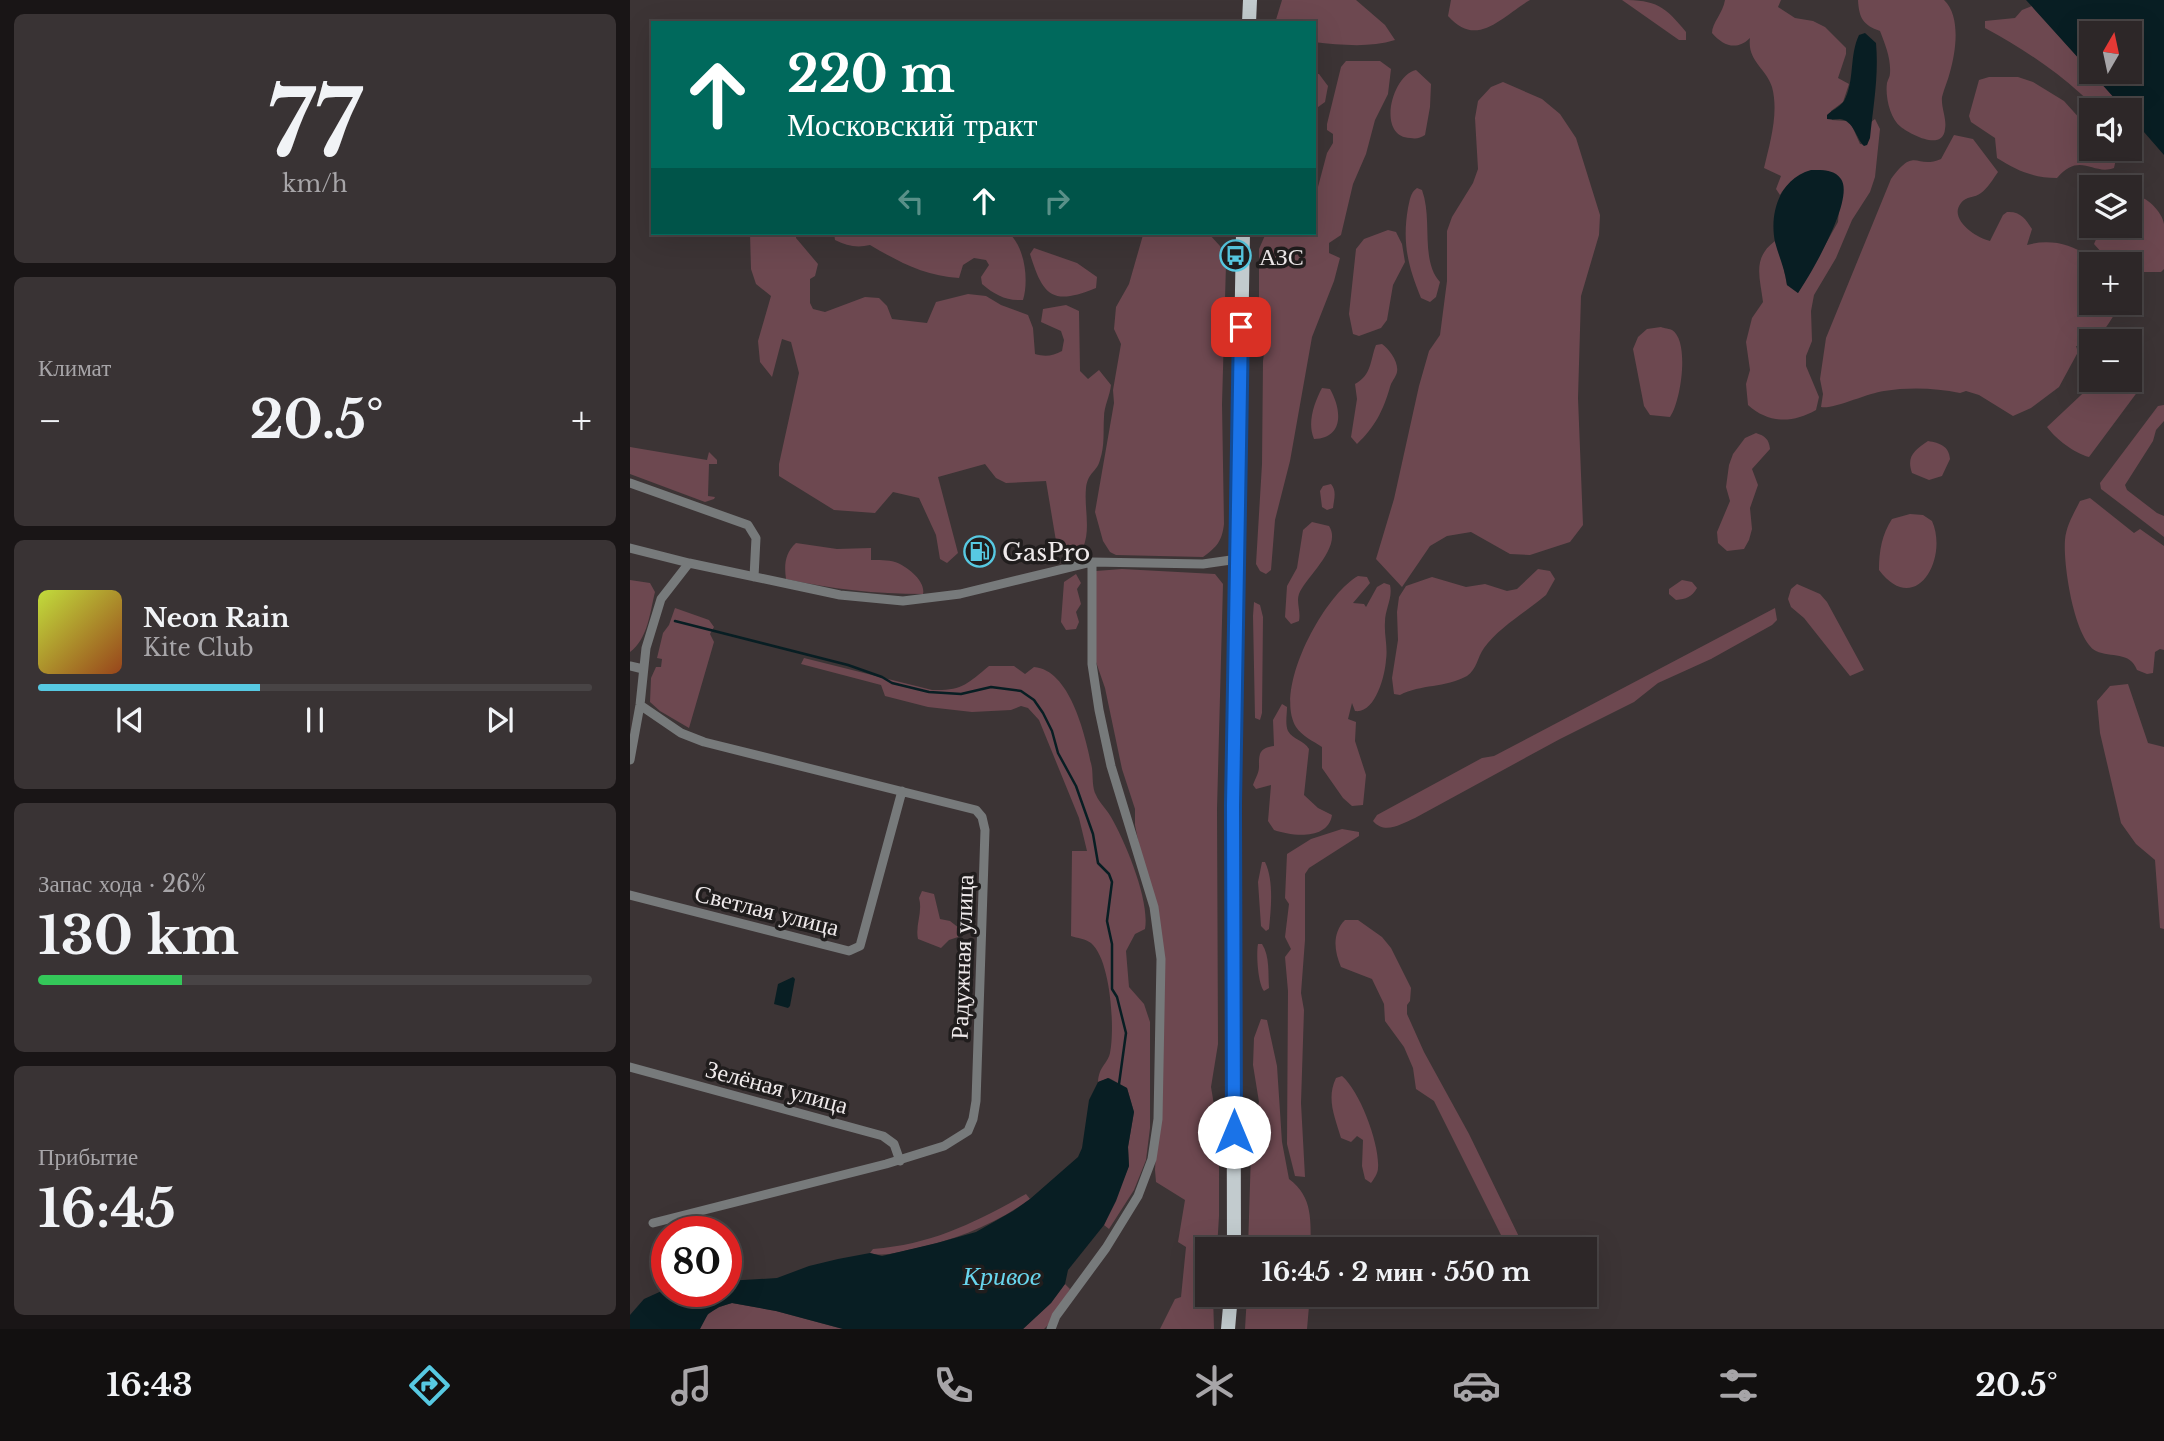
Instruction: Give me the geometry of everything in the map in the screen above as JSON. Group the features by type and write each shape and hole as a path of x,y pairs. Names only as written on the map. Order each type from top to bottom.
{"highway":[{"path":"1249,21 1250,0"},
{"path":"1234,1237 1233,805 1242,235"},
{"path":"1228,1329 1230,1307"}],"street":[{"path":"630,483 752,528 756,538 754,577"},
{"path":"630,548 840,595 903,601 960,594 1092,562 1203,564 1238,559"},
{"path":"1051,1329 1056,1315 1139,1196 1153,1159 1158,1119 1161,959 1154,907 1111,766 1099,710 1092,664 1092,562"},
{"path":"630,760 640,705 646,648 661,599 690,563"},
{"path":"630,666 643,669"},
{"name":"Радужная улица","path":"640,705 681,733 704,742 976,810 982,817 985,830 976,1101 968,1132 960,1138 900,1161 681,1216"},
{"name":"Светлая улица","path":"630,895 849,951 855,950 860,946 902,791"},
{"name":"Зелёная улица","path":"630,1067 883,1136 894,1144 900,1161"}],"shaded area":[{"path":"1282,0 1356,0 1385,25 1395,40 1365,45 1316,42 1316,21 1276,21"},
{"path":"1451,0 1530,0 1489,27 1469,30 1448,16"},
{"path":"1622,0 1643,1 1659,6 1686,32 1686,40 1679,40"},
{"path":"1725,0 1781,0 1778,7 1795,18 1813,21 1825,27 1846,48 1838,78 1849,84 1843,102 1831,111 1832,120 1846,121 1852,126 1860,144 1867,145 1871,122 1875,119 1880,129 1875,177 1870,192 1852,220 1836,258 1814,295 1811,311 1812,341 1806,356 1806,366 1819,397 1816,410 1790,419 1764,416 1748,405 1746,384 1750,370 1746,342 1752,318 1763,302 1760,261 1775,241 1787,285 1798,293 1838,222 1839,209 1829,171 1815,171 1801,176 1789,184 1780,195 1776,189 1781,176 1764,168 1775,107 1772,87 1751,53 1750,38 1735,46 1725,44 1712,33"},
{"path":"1858,0 1944,0 1949,7 1956,34 1952,64 1942,97 1945,129 1939,139 1926,139 1911,134 1894,119 1887,94 1890,67 1887,51 1880,31 1863,20"},
{"path":"2032,6 2079,59 2079,84 2102,84 2114,98 2085,98 2047,66 1985,28 1985,21 2015,18 2022,10"},
{"path":"1346,61 1380,61 1391,69 1388,94 1375,120 1366,154 1353,184 1341,235 1329,243 1329,253 1340,258 1312,337 1290,461 1275,520 1271,570 1266,574 1260,571 1256,564 1266,338 1259,308 1259,249 1265,235 1316,235 1316,194 1327,153 1333,143 1333,134 1327,130 1327,124 1341,67"},
{"path":"1416,70 1431,84 1430,107 1425,135 1410,138 1400,135 1393,127 1391,105 1400,82 1407,74"},
{"path":"1316,74 1319,74 1328,86 1325,102 1316,109"},
{"path":"1989,77 2018,77 2033,82 2064,101 2079,118 2079,161 2116,161 2114,168 2106,170 2073,166 2057,178 2048,178 2025,172 1997,158 1995,138 1971,122 1969,116 1979,80"},
{"path":"1503,82 1542,99 1560,114 1576,138 1600,215 1599,235 1581,296 1578,398 1583,525 1570,542 1530,555 1510,554 1471,532 1447,536 1430,546 1402,587 1376,559 1394,499 1429,351 1440,335 1447,281 1447,231 1478,169 1475,118 1478,101 1491,87"},
{"path":"1954,135 1973,139 1998,172 1984,191 1961,203 1958,215 1965,227 1990,241 2003,215 2007,212 2019,214 2032,229 2027,245 2055,243 2082,252 2079,252 2079,315 2114,315 2105,329 2079,329 2079,346 2076,346 2078,352 2059,387 2031,408 2013,416 1979,395 1966,391 1884,391 1821,407 1823,394 1820,379 1826,338 1891,179 1911,161 1932,162 1941,159"},
{"path":"1417,188 1422,190 1425,202 1430,263 1440,282 1436,297 1430,302 1421,298 1406,243 1408,208"},
{"path":"2142,198 2157,209 2163,219 2164,269 2161,272 2142,272 2142,252 2101,252 2094,244 2097,238 2142,238"},
{"path":"1388,230 1396,232 1402,244 1405,262 1393,285 1387,320 1381,328 1359,336 1353,334 1349,314 1356,249 1364,239"},
{"path":"750,235 796,235 818,264 815,276 810,279 810,303 813,309 825,312 865,297 879,298 887,306 892,319 927,323 936,302 968,294 986,296 1028,315 1033,328 1035,354 1046,356 1062,351 1064,340 1061,331 1041,322 1043,309 1066,305 1079,311 1080,371 1088,379 1099,370 1111,385 1104,413 1102,454 1086,488 1087,526 1083,548 1070,554 1060,551 1046,481 1006,483 996,478 985,464 938,477 958,553 947,563 940,559 936,535 919,498 893,492 875,513 834,510 779,476 779,464 799,373 791,342 782,339 772,377 760,362 758,341 771,296 756,284 751,269"},
{"path":"834,235 1011,235 1019,247 1024,265 1026,283 1023,300 1001,296 982,284 981,277 989,265 986,260 974,258 963,265 959,278 947,277 913,267 870,245 856,246 835,240"},
{"path":"1143,235 1210,235 1220,246 1226,264 1222,404 1224,524 1218,543 1203,557 1116,555 1110,552 1103,541 1095,512 1114,403 1113,390 1121,344 1114,329 1116,307 1129,284"},
{"path":"1034,248 1077,263 1097,277 1096,288 1069,296 1051,293 1045,288 1035,268 1030,254"},
{"path":"1661,327 1672,330 1678,336 1681,346 1680,386 1670,417 1650,415 1644,406 1633,349 1638,337 1647,329"},
{"path":"1382,344 1393,356 1397,372 1378,418 1357,444 1351,437 1357,399 1355,384 1368,372 1376,345"},
{"path":"1322,388 1330,389 1334,397 1338,422 1331,434 1314,439 1312,413"},
{"path":"2084,392 2137,392 2089,457 2066,445 2047,427"},
{"path":"2164,405 2164,421 2156,430 2153,441 2125,485 2127,490 2164,516 2164,537 2101,489 2100,483 2158,406"},
{"path":"1756,433 1766,438 1770,449 1752,469 1758,485 1750,508 1752,529 1744,549 1727,551 1718,543 1717,532 1730,501 1726,487 1729,465 1733,454 1745,438"},
{"path":"1928,441 1943,446 1950,459 1942,476 1929,480 1912,473 1910,467 1911,458"},
{"path":"630,447 707,460 709,452 717,460 717,464 709,464 708,496 715,497 714,499 705,502 630,474"},
{"path":"1331,484 1335,492 1333,508 1327,510 1322,507 1320,491 1323,486"},
{"path":"2090,498 2134,533 2140,529 2164,546 2164,650 2155,652 2153,673 2137,670 2125,657 2096,651 2088,644 2076,617 2068,583 2065,540 2080,501"},
{"path":"1910,514 1923,515 1932,521 1936,551 1925,578 1916,586 1905,588 1892,583 1879,570 1879,563 1883,537 1892,519"},
{"path":"1312,522 1329,526 1331,543 1322,562 1299,594 1299,621 1291,624 1285,617 1287,586 1297,568 1303,530"},
{"path":"796,543 837,549 871,548 871,560 892,561 905,567 919,579 923,594 854,590 786,579 786,560"},
{"path":"1122,569 1215,574 1223,584 1217,809 1218,1044 1211,1087 1219,1135 1219,1216 1218,1237 1195,1237 1195,1307 1213,1307 1214,1329 1160,1329 1175,1299 1181,1297 1186,1247 1178,1242 1185,1200 1156,1182 1158,939 1135,825 1135,809 1122,769 1105,688 1096,662 1089,617 1089,577 1096,571"},
{"path":"1538,569 1550,571 1555,579 1546,595 1490,640 1467,676 1400,695 1394,694 1392,678 1398,640 1397,612 1399,597 1406,586 1432,577 1466,587 1485,584 1507,591 1517,589"},
{"path":"1076,574 1081,583 1077,589 1081,604 1076,612 1079,622 1076,629 1066,630 1061,622 1064,582"},
{"path":"1358,576 1367,577 1370,583 1353,603 1364,604 1366,607 1377,587 1384,583 1390,585 1391,590 1385,622 1386,660 1378,693 1368,707 1362,710 1355,711 1352,703 1348,719 1356,722 1355,741 1366,775 1363,805 1352,806 1343,798 1322,768 1322,747 1296,727 1291,710 1291,690 1306,644 1317,622 1345,586"},
{"path":"630,580 650,583 655,592 645,633 630,652"},
{"path":"1682,580 1692,582 1697,588 1688,597 1676,600 1669,594 1669,589"},
{"path":"1797,584 1820,594 1827,602 1864,670 1850,676 1804,618 1791,607 1788,599 1791,589"},
{"path":"1254,602 1260,605 1263,617 1260,720 1255,718"},
{"path":"675,608 709,620 714,627 710,634 714,642 689,728 650,702 651,678 656,667 661,667 662,659 657,658 663,633"},
{"path":"1775,608 1777,620 1772,625 1711,659 1658,683 1634,702 1415,818 1388,828 1373,821 1377,815 1482,758 1494,756"},
{"path":"804,658 932,690 957,688 989,666 1014,666 1025,674 1034,667 1047,671 1067,692 1086,740 1095,792 1130,856 1146,917 1145,929 1135,934 1126,951 1129,987 1144,1004 1150,1022 1150,1128 1146,1160 1134,1190 1109,1229 1104,1225 1129,1166 1128,1147 1134,1112 1127,1088 1109,1078 1098,1082 1110,1053 1110,995 1098,952 1091,943 1071,936 1072,851 1087,851 1079,818 1039,720 1028,708 1021,706 1011,710 972,712 928,707 885,696 881,685 801,664"},
{"path":"2128,684 2148,743 2164,747 2164,929 2160,928 2155,860 2136,844 2121,823 2100,733 2097,701 2110,686"},
{"path":"1282,704 1287,707 1288,731 1309,749 1304,795 1318,808 1332,815 1324,829 1316,833 1299,835 1274,830 1268,821 1271,785 1256,789 1253,785 1261,752 1274,746 1273,720"},
{"path":"1342,829 1359,832 1359,836 1309,868 1305,874 1301,1103 1305,1177 1295,1176 1287,1144 1288,991 1285,957 1291,949 1285,937 1289,904 1285,898 1287,854 1311,839"},
{"path":"1262,862 1265,862 1268,869 1271,886 1269,929 1266,931 1261,926 1258,882"},
{"path":"922,891 934,894 940,919 950,921 959,928 958,937 949,940 941,948 918,939 919,898"},
{"path":"1345,920 1358,920 1382,937 1391,948 1411,988 1407,1014 1519,1237 1502,1237 1434,1101 1416,1089 1413,1068 1404,1047 1385,1021 1384,1004 1372,979 1341,967 1336,936"},
{"path":"1258,944 1262,944 1265,949 1267,960 1269,988 1264,991 1258,969"},
{"path":"1261,1019 1267,1020 1277,1066 1282,1142 1289,1179 1307,1202 1311,1237 1248,1237 1252,1120 1259,1102 1253,1065 1254,1038"},
{"path":"1342,1076 1356,1093 1376,1146 1378,1168 1371,1183 1365,1179 1362,1166 1363,1140 1357,1136 1351,1142 1341,1138 1334,1115 1333,1086 1336,1078"},
{"path":"1026,1194 1030,1199 1016,1208 989,1224 960,1236 897,1253 870,1253 873,1249 915,1242 952,1231"},
{"path":"1065,1284 1070,1289 1049,1324 1044,1329 1023,1329 1051,1303"},
{"path":"742,1305 843,1329 700,1329 712,1312 721,1307 742,1307"},
{"path":"1246,1307 1309,1307 1307,1329 1245,1329"}],"water":[{"path":"2026,0 2164,0 2164,155 2142,130 2142,98 2114,98 2102,84 2142,84 2142,21 2079,21 2079,59"},
{"path":"1865,33 1876,43 1877,67 1870,138 1864,146 1849,123 1840,119 1827,119 1827,115 1844,101 1850,85 1856,43 1859,35"},
{"path":"1811,170 1835,173 1841,179 1844,189 1830,236 1798,293 1787,285 1775,242 1774,219 1784,189 1800,174"},
{"path":"793,977 795,979 790,1006 788,1008 774,1004 778,984"},
{"name":"Кривое","path":"1108,1078 1127,1088 1134,1112 1128,1147 1129,1166 1104,1225 1068,1270 1065,1284 1051,1303 1023,1329 843,1329 742,1305 742,1280 777,1278 838,1259 870,1253 882,1256 937,1243 976,1232 1013,1211 1078,1157 1082,1148 1089,1100 1098,1082"},
{"name":"Кривое","path":"651,1296 651,1307 719,1307 708,1314 700,1329 630,1329 630,1315 644,1299"}],"waterway":[{"path":"675,621 848,665 892,683 929,692 961,694 991,687 1021,691 1034,700 1052,731 1058,753 1076,786 1093,834 1098,863 1109,874 1112,882 1107,921 1112,944 1112,989 1117,997 1126,1033 1119,1084"}],"place":[{"name":"АЗС","path":"1236,256"},
{"name":"GasPro","path":"979,552"}],"route":[{"path":"1234,1132 1233,805 1241,327"}]}
